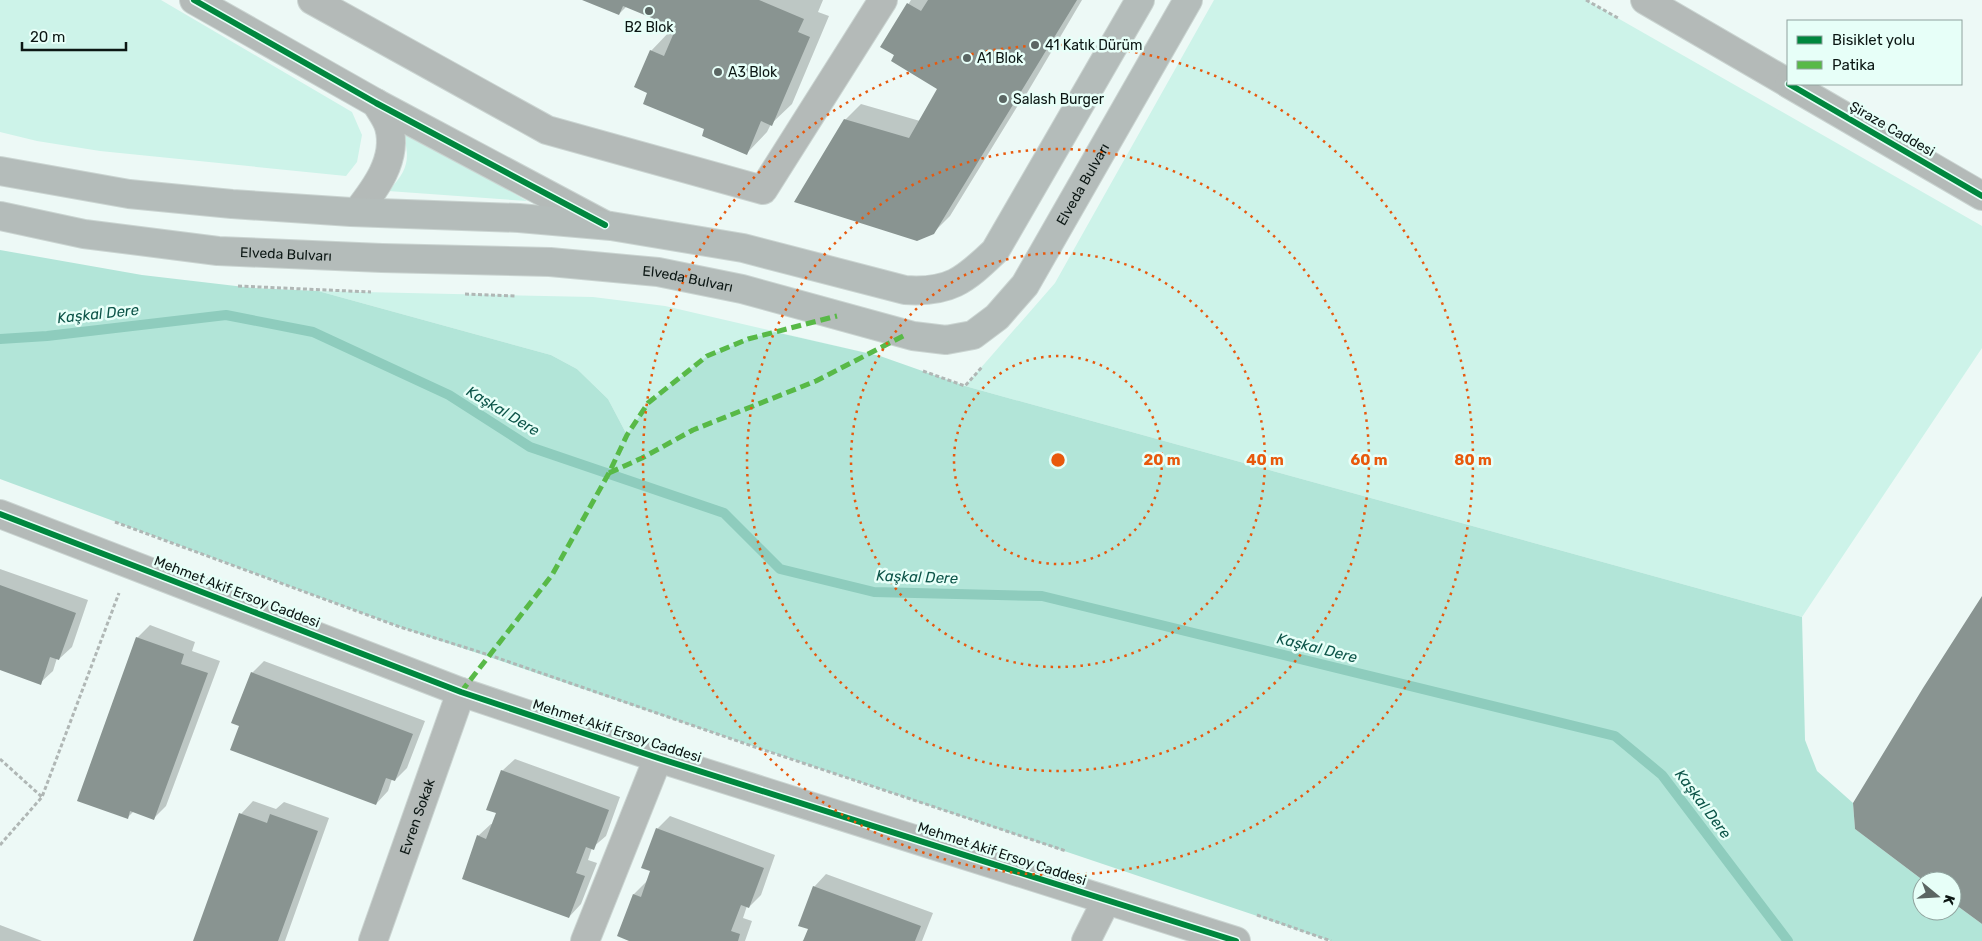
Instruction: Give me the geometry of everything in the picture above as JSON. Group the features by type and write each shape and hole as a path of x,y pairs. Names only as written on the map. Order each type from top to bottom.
{"main road":[{"path":"0,171 129,194 232,204 357,212 519,218 605,225 743,248 905,290 926,291 947,287 971,274 995,251 1140,0"},
{"name":"Elveda Bulvarı","path":"0,216 84,234 218,251 382,258 550,262 658,272 742,289 913,336 946,340 973,335 997,317 1025,285 1188,0"}],"street":[{"path":"194,0 376,103 605,225"},
{"path":"312,0 547,130 763,190 883,0"},
{"name":"Şiraze Caddesi","path":"1645,0 1787,83"},
{"name":"Şiraze Caddesi","path":"1790,85 1982,196"},
{"path":"357,212 378,184 385,170 391,148 389,127 376,103"},
{"name":"Mehmet Akif Ersoy Caddesi","path":"0,514 461,692 658,758 1236,941"},
{"name":"Evren Sokak","path":"374,941 461,692"},
{"path":"585,941 658,758"},
{"path":"1086,941 1106,901"}],"path":[{"path":"109,519 400,627 490,655 1073,854"},
{"path":"0,845 42,797 130,565 145,533"},
{"path":"0,759 42,797"},
{"path":"1250,913 1332,941"}],"green space":[{"path":"0,0 161,0 352,112 362,135 357,162 346,176 100,151 37,141 0,132"},
{"path":"1214,0 1586,0 1982,226 1982,348 1802,617 965,386 1055,283"},
{"path":"401,126 527,201 388,191 396,183 407,161 406,146"},
{"path":"0,250 142,275 253,288 318,291 551,355 577,369 608,399 627,435 648,403 707,356 748,339 775,332 880,356 965,386 1802,617 1805,740 1817,771 1853,803 1855,829 1912,872 1912,921 1962,921 1962,909 1982,924 1982,941 1331,941 400,627 0,479"},
{"path":"318,291 593,297 665,306 880,356 776,332 748,339 707,356 648,403 627,435 608,399 577,369 551,355"}],"building":[{"name":"A3 Blok","path":"582,0 759,0 804,19 798,32 810,37 772,126 761,121 747,155 702,136 704,129 643,104 647,93 634,87 650,50 664,56 676,28 623,6 619,15"},
{"path":"928,0 1077,0 934,234 917,241 794,202 844,119 909,138 937,89 891,61 894,55 880,47 907,3 921,11"},
{"path":"0,585 76,613 59,660 50,657 41,685 0,670"},
{"path":"1982,596 1982,924 1962,909 1962,871 1912,872 1855,829 1853,803"},
{"path":"136,637 184,654 181,664 208,673 154,820 130,811 128,819 77,801"},
{"path":"251,672 413,734 395,781 386,778 376,805 230,750 239,726 231,723"},
{"path":"501,770 609,810 594,850 586,847 576,873 585,876 569,918 462,879 477,835 486,839 496,813 486,810"},
{"path":"239,813 267,823 270,814 318,831 278,941 193,941"},
{"path":"656,828 764,868 749,908 741,905 731,931 740,934 738,941 629,941 617,936 633,894 641,897 650,871 641,868"},
{"path":"813,886 921,926 915,941 803,941 808,929 798,926"}],"waterway":[{"name":"Kaşkal Dere","path":"0,339 47,336 226,315 313,332 449,395 530,447 724,513 780,569 874,592 1042,596 1615,736 1662,775 1788,941"}],"marked path":[{"path":"461,692 552,575 609,473 627,435 648,403 707,356 748,339 837,316"},
{"path":"609,473 642,458 693,430 816,381 907,334"}],"cycle path":[{"path":"194,0 376,103 605,225"},
{"path":"1791,85 1982,196"},
{"path":"0,514 461,692 658,758 1236,941"}],"place":[{"name":"B2 Blok","path":"649,11"},
{"name":"41 Katık Dürüm","path":"1035,45"},
{"name":"A1 Blok","path":"967,58"},
{"name":"A3 Blok","path":"718,72"},
{"name":"Salash Burger","path":"1003,99"}]}
